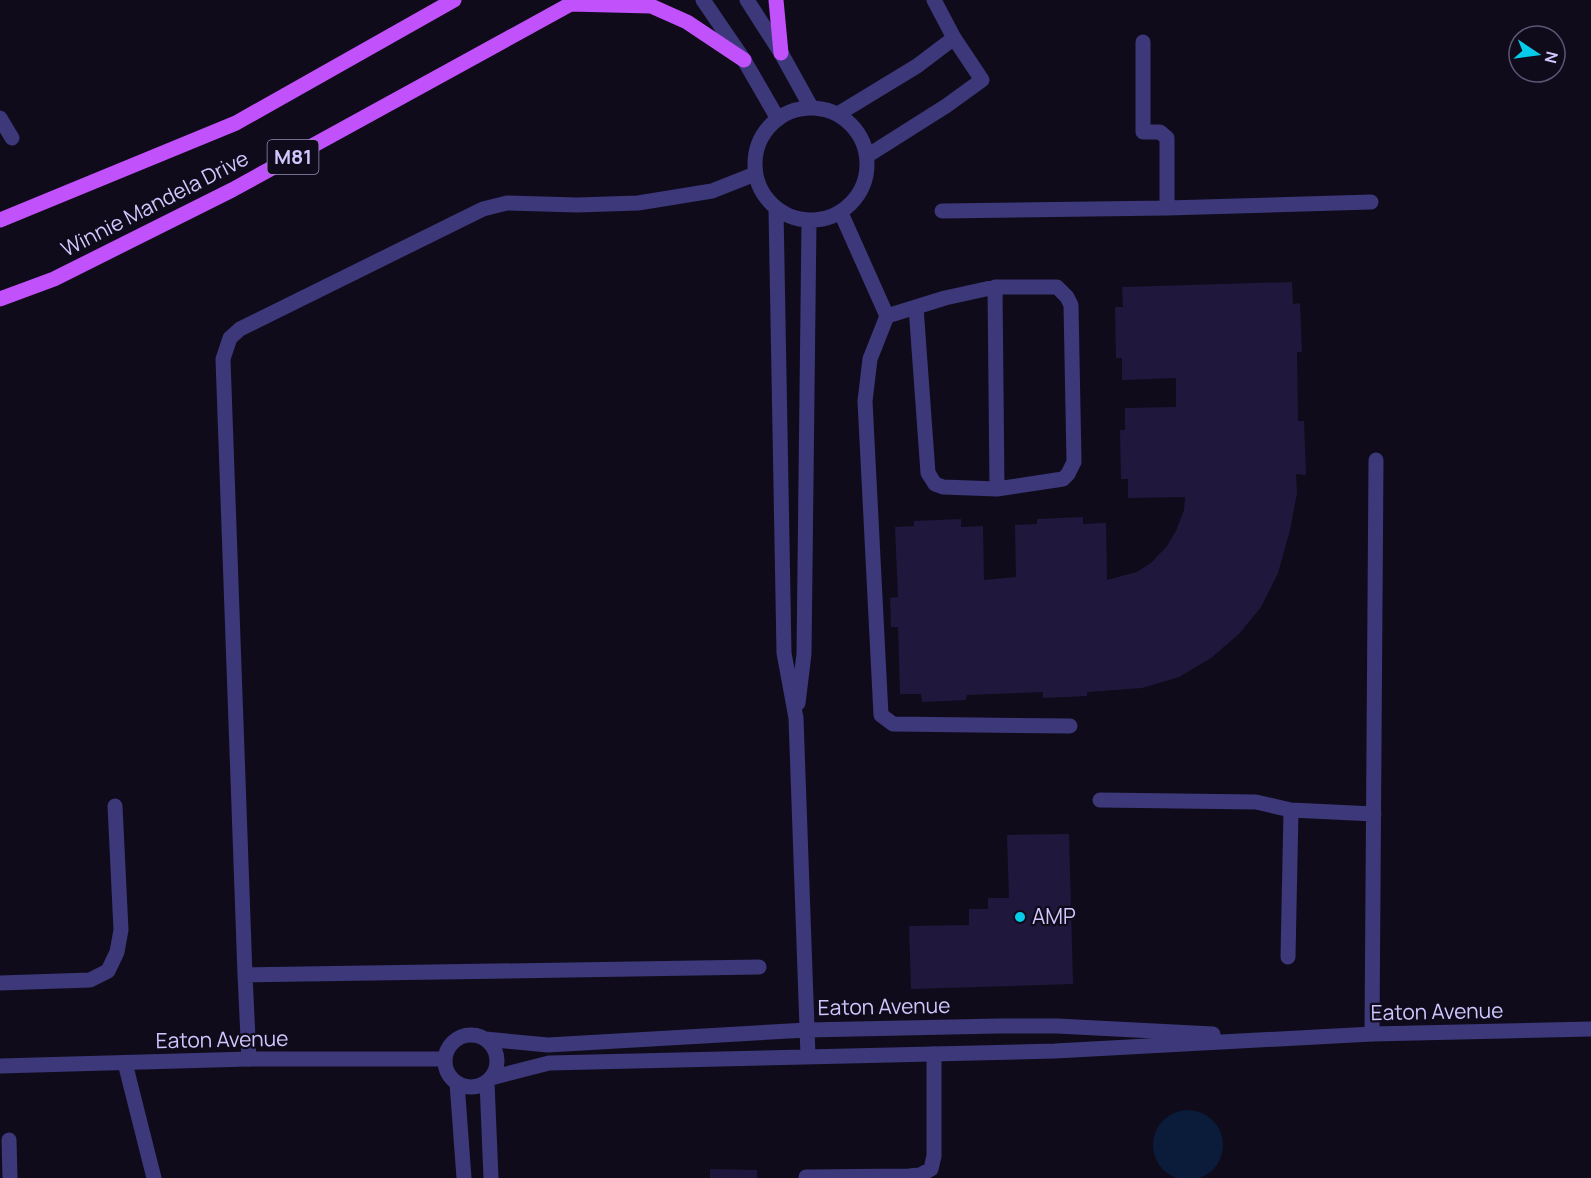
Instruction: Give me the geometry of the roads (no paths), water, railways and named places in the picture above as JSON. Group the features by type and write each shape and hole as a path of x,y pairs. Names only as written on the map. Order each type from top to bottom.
{"main road":[{"name":"Winnie Mandela Drive","path":"0,220 236,123 454,0"},
{"path":"776,0 781,53"},
{"name":"Winnie Mandela Drive","path":"0,299 54,279 232,190 574,2"},
{"path":"574,2 651,6 687,22 744,60"}],"street":[{"path":"703,0 744,60 778,118"},
{"path":"747,0 781,53 811,107"},
{"path":"867,156 946,106 982,80 954,38 934,0"},
{"path":"838,114 917,66 954,38"},
{"path":"1143,42 1143,132 1160,132 1167,138 1167,207"},
{"path":"811,107 838,114 852,125 862,140 867,156 867,173 862,189 841,213 826,219 809,221 792,218 776,209 762,194 755,174 755,153 763,134 778,118 793,110 811,107"},
{"path":"0,118 12,138"},
{"path":"249,1059 223,359 230,338 240,329 483,209 507,203 577,205 638,203 712,191 755,174"},
{"path":"942,211 1371,202"},
{"path":"776,209 784,653 796,718 808,1056"},
{"path":"841,213 887,316 870,359 865,401 881,715 893,724 1070,726"},
{"path":"796,718 804,654 809,221"},
{"path":"887,316 916,307 995,287 1057,287 1071,305 1074,462 1063,479 997,489 943,487 935,484 928,473 916,307"},
{"path":"995,287 997,489"},
{"path":"1372,1034 1376,460"},
{"path":"1100,800 1256,802 1290,810 1374,814"},
{"path":"0,983 90,980 108,971 117,952 121,930 115,806"},
{"path":"1288,957 1290,810"},
{"path":"245,975 759,967"},
{"name":"Eaton Avenue","path":"485,1039 548,1045 807,1030 1057,1026 1284,1038"},
{"name":"Eaton Avenue","path":"489,1080 549,1063 1055,1052 1372,1034 1591,1029"},
{"path":"489,1080 473,1087 458,1083 450,1077 445,1059 448,1049 455,1041 464,1036 475,1035 485,1039 493,1046 497,1057 496,1068 489,1080 491,1178"},
{"path":"806,1177 909,1176 931,1169 934,1156 934,1054"},
{"name":"Eaton Avenue","path":"0,1066 249,1059 445,1059"},
{"path":"125,1063 154,1178"},
{"path":"458,1083 464,1178"},
{"path":"9,1140 10,1178"}],"water":[{"path":"1188,1110 1201,1113 1213,1120 1220,1132 1223,1145 1220,1158 1213,1170 1201,1177 1188,1180 1175,1177 1163,1170 1156,1158 1153,1145 1156,1132 1163,1120 1175,1113"}],"place":[{"name":"AMP","path":"1020,917"}]}
